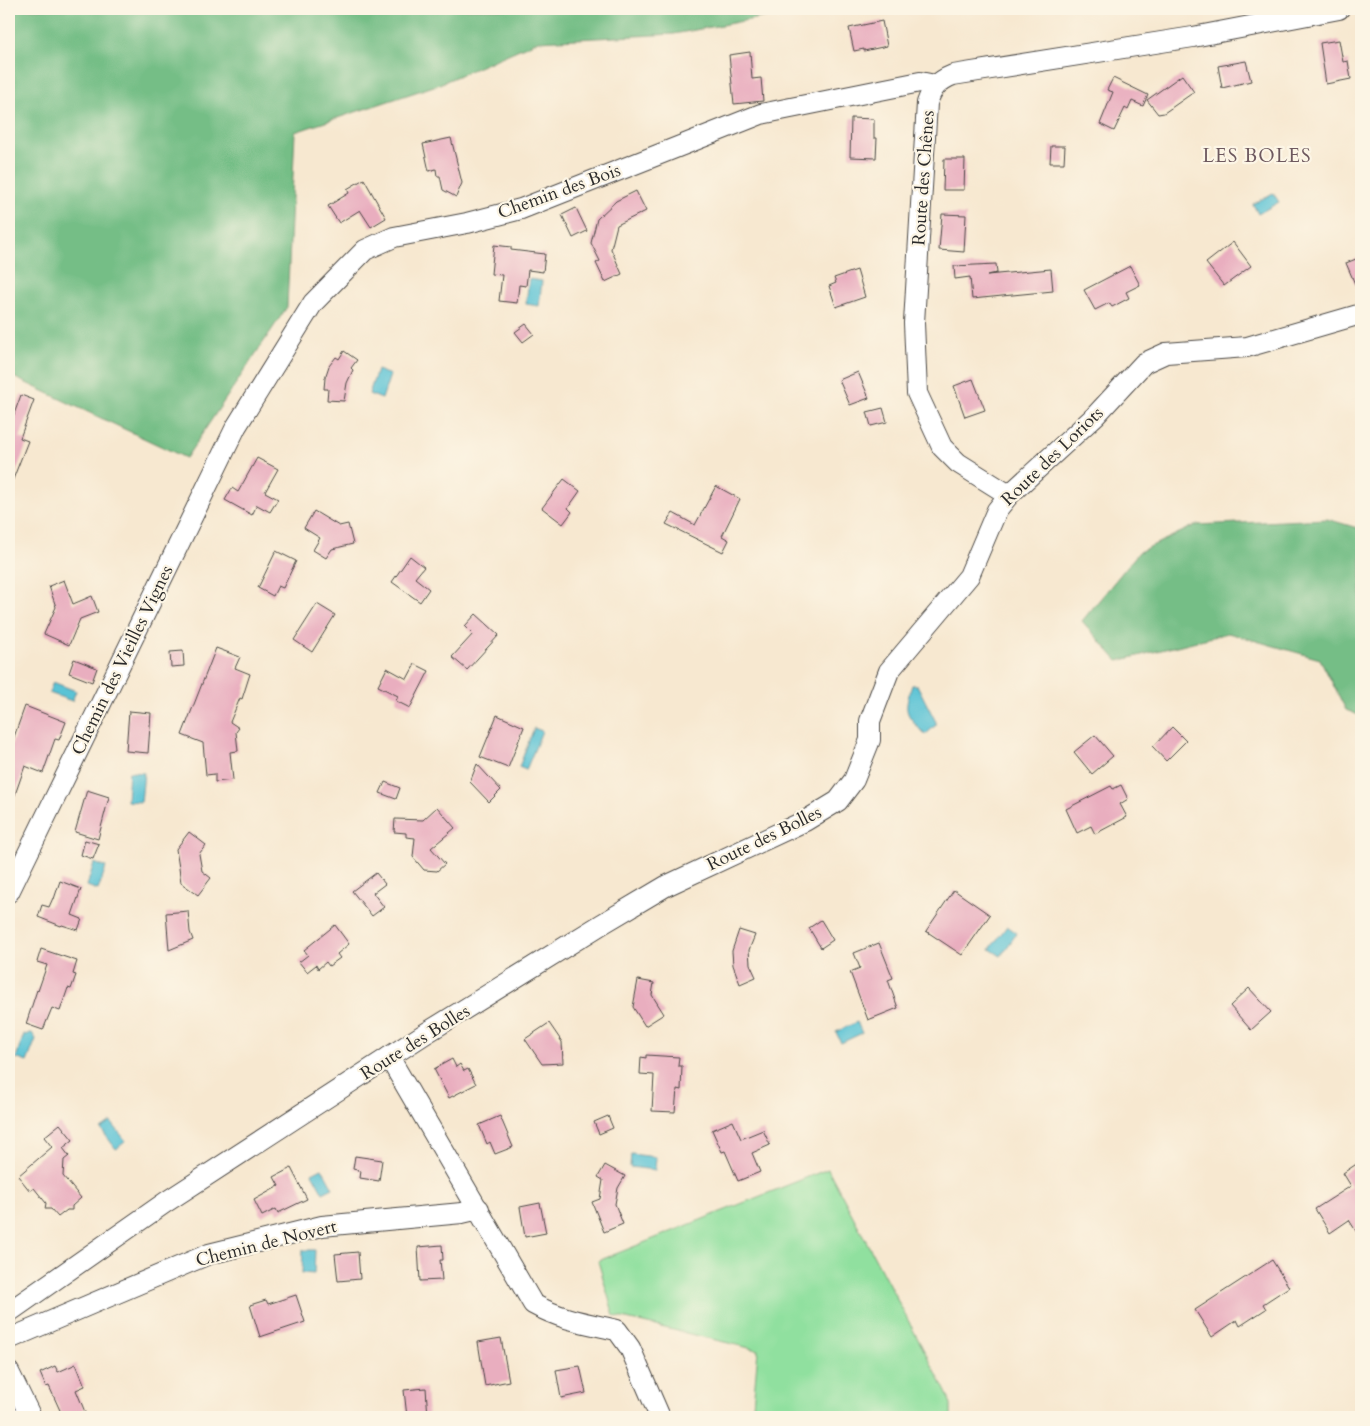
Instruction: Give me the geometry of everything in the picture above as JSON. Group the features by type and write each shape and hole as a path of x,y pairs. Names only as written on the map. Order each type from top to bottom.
{"street":[{"name":"Route des Chênes","path":"1009,495 958,463 942,447 916,393 914,323 927,102 935,85 953,75 1192,38 1339,9"},
{"name":"Chemin des Bois","path":"236,427 313,303 365,250 394,237 521,209 761,114 920,82 935,85"},
{"name":"Route des Loriots","path":"838,801 854,780 870,740 870,721 889,671 969,576 997,510 1009,495 1094,416 1144,363 1166,352 1247,347 1361,314"},
{"name":"Chemin des Vieilles Vignes","path":"9,892 236,427"},
{"name":"Route des Bolles","path":"9,1312 166,1202 389,1057 602,924 666,886 805,821 838,801"},
{"path":"389,1057 533,1304 565,1319 617,1330 630,1348 660,1417"},
{"name":"Chemin de Novert","path":"9,1339 209,1254 322,1226 462,1213 479,1209"},
{"path":"9,1372 32,1417"}],"green space":[{"path":"9,9 807,9 674,34 538,41 437,85 295,132 287,307 186,458 9,375"},
{"path":"1327,519 1361,529 1361,716 1346,710 1320,659 1228,633 1118,661 1082,621 1139,552 1196,525"},
{"path":"828,1169 946,1392 951,1404 951,1417 752,1417 758,1350 614,1316 598,1261"}],"water":[{"path":"1273,193 1279,202 1258,214 1253,204"},
{"path":"529,279 542,281 539,306 526,304"},
{"path":"377,370 390,375 382,399 369,394"},
{"path":"53,682 76,691 72,701 49,693"},
{"path":"912,685 917,685 936,722 936,725 926,734 909,716 907,701"},
{"path":"534,728 542,731 526,770 519,767"},
{"path":"129,772 144,773 141,802 127,801"},
{"path":"94,863 106,867 98,890 87,886"},
{"path":"1007,926 1017,933 1001,956 990,949"},
{"path":"857,1022 862,1033 841,1043 836,1032"},
{"path":"32,1033 36,1039 27,1062 16,1058 24,1034"},
{"path":"111,1122 126,1141 116,1149 101,1129"},
{"path":"631,1154 656,1157 655,1170 630,1167"},
{"path":"322,1168 333,1188 323,1193 312,1173"},
{"path":"303,1250 315,1250 314,1274 302,1273"}],"building":[{"path":"882,21 887,46 854,51 849,28"},
{"path":"1339,40 1343,62 1348,61 1351,79 1326,84 1320,43"},
{"path":"750,52 752,79 761,78 763,101 734,104 729,55"},
{"path":"1246,61 1251,81 1222,88 1218,66"},
{"path":"1182,75 1194,92 1164,113 1158,114 1147,100"},
{"path":"1113,78 1148,95 1143,106 1132,101 1128,110 1125,108 1114,131 1100,124 1113,92 1107,90"},
{"path":"851,118 874,119 874,138 877,138 876,158 850,157"},
{"path":"451,138 462,183 456,197 443,190 440,176 437,176 436,169 429,171 423,144"},
{"path":"1051,146 1065,146 1064,163 1050,163"},
{"path":"944,159 965,159 964,190 943,190"},
{"path":"364,179 386,218 371,227 360,210 339,223 328,206 349,193 347,189"},
{"path":"636,191 646,211 617,225 611,249 622,274 605,282 596,263 600,261 591,243 597,219 616,201"},
{"path":"576,208 587,231 573,238 562,215"},
{"path":"942,214 966,215 964,252 939,250"},
{"path":"1233,242 1251,266 1224,286 1206,263"},
{"path":"494,245 511,247 511,250 545,254 543,272 528,270 526,286 519,285 517,303 499,301 502,275 491,274"},
{"path":"1361,257 1361,298 1346,263"},
{"path":"996,264 997,273 987,275 1051,269 1053,291 972,299 970,277 955,279 954,266"},
{"path":"1130,266 1140,285 1126,292 1129,298 1112,307 1109,303 1095,310 1084,290"},
{"path":"857,270 865,297 836,307 829,286 836,283 834,278"},
{"path":"526,324 534,334 523,342 515,332"},
{"path":"344,351 357,360 351,368 353,370 347,383 344,401 327,400 328,389 324,389 329,366 336,357 339,359"},
{"path":"858,372 869,398 850,405 839,380"},
{"path":"973,379 985,410 965,417 954,386"},
{"path":"21,395 34,400 20,438 28,441 10,487 9,428"},
{"path":"883,408 887,422 871,426 867,412"},
{"path":"257,458 278,469 265,492 278,499 270,512 257,505 252,515 225,500 232,488 238,492"},
{"path":"564,479 580,491 568,508 572,512 563,524 542,508"},
{"path":"716,486 740,499 722,536 729,540 723,552 666,524 673,513 695,525"},
{"path":"314,511 339,526 348,524 353,544 332,549 326,558 313,550 320,538 304,528"},
{"path":"276,551 296,561 283,588 278,586 273,596 258,588"},
{"path":"410,556 424,567 415,578 429,589 420,602 392,582"},
{"path":"64,580 73,604 92,596 98,612 80,619 69,645 44,634 56,607 49,586"},
{"path":"317,604 335,615 312,652 294,640"},
{"path":"476,614 499,635 467,670 452,657 473,634 465,626"},
{"path":"216,648 240,657 235,668 250,674 242,699 240,698 230,722 239,728 236,732 238,751 230,752 233,780 215,782 215,774 206,775 203,743 182,735"},
{"path":"183,651 184,666 171,667 170,652"},
{"path":"74,659 97,668 92,682 69,673"},
{"path":"415,664 429,671 410,708 396,701 398,696 378,686 387,668 407,679"},
{"path":"25,706 66,722 59,740 55,739 43,773 25,766 11,806 9,806 9,751"},
{"path":"129,711 151,713 148,753 126,751"},
{"path":"497,715 524,727 508,768 480,757"},
{"path":"1172,727 1186,741 1166,761 1153,747"},
{"path":"1095,735 1113,756 1092,774 1074,752"},
{"path":"477,764 501,790 489,802 470,782"},
{"path":"385,782 400,788 396,799 380,793"},
{"path":"1121,785 1128,799 1120,804 1127,817 1095,834 1091,826 1077,833 1066,809 1111,786 1113,789"},
{"path":"87,790 109,797 98,839 75,832"},
{"path":"437,807 455,828 431,848 445,864 437,871 424,870 413,857 415,838 406,837 406,833 394,832 395,819 423,820"},
{"path":"189,832 206,845 199,854 202,871 211,878 198,895 181,883 176,849"},
{"path":"85,840 99,844 93,859 81,855"},
{"path":"376,873 385,884 373,893 384,907 372,916 352,891"},
{"path":"60,881 81,889 72,915 82,919 78,930 38,917 42,905 49,907 54,899"},
{"path":"954,890 990,915 962,955 926,931"},
{"path":"188,911 190,932 193,940 169,950 166,913"},
{"path":"821,920 833,940 821,948 809,928"},
{"path":"335,925 349,944 337,954 340,958 329,966 326,962 318,969 316,965 307,972 299,962 308,955 304,950"},
{"path":"739,930 755,935 749,950 750,964 756,977 740,984 733,965 732,951"},
{"path":"879,943 893,978 888,980 898,1008 868,1020 850,972 860,968 854,953"},
{"path":"41,949 77,961 73,974 76,975 71,989 68,988 60,1011 52,1008 43,1030 26,1024 47,965 37,962"},
{"path":"638,980 654,983 652,995 664,1014 645,1026 633,1007"},
{"path":"1249,988 1271,1012 1251,1030 1230,1006"},
{"path":"549,1023 562,1042 563,1063 542,1064 525,1039"},
{"path":"646,1055 679,1057 678,1066 682,1066 681,1090 677,1089 675,1112 652,1111 654,1075 640,1074 641,1057 646,1058"},
{"path":"452,1059 456,1067 460,1064 464,1071 468,1069 476,1084 449,1098 434,1069"},
{"path":"500,1116 513,1147 495,1154 490,1142 487,1144 479,1125"},
{"path":"608,1116 613,1128 599,1134 594,1122"},
{"path":"733,1121 741,1139 763,1130 770,1145 752,1153 760,1172 738,1181 725,1151 722,1152 712,1130"},
{"path":"60,1124 73,1140 63,1148 69,1156 64,1160 63,1176 81,1198 72,1206 72,1210 67,1210 58,1217 51,1209 45,1209 46,1203 34,1188 30,1191 18,1176 52,1147 44,1137"},
{"path":"355,1156 382,1160 379,1181 360,1178 361,1171 353,1169"},
{"path":"1361,1161 1361,1239 1349,1220 1330,1233 1315,1209 1351,1186 1343,1173"},
{"path":"605,1165 625,1176 618,1188 615,1204 623,1224 604,1232 592,1202 600,1199 603,1180 598,1177"},
{"path":"291,1168 307,1199 278,1213 276,1209 262,1216 254,1200 279,1186 274,1177"},
{"path":"540,1203 546,1233 525,1237 520,1207"},
{"path":"442,1245 443,1260 440,1260 442,1280 420,1281 418,1247"},
{"path":"358,1252 360,1279 338,1281 335,1254"},
{"path":"1272,1260 1289,1287 1263,1304 1266,1309 1240,1326 1237,1320 1212,1337 1195,1310"},
{"path":"296,1295 305,1322 260,1337 250,1305 266,1300 268,1304"},
{"path":"501,1338 509,1381 485,1386 478,1342"},
{"path":"76,1364 85,1386 76,1390 85,1412 72,1417 63,1417 49,1386 46,1387 40,1373 55,1366 58,1372"},
{"path":"580,1366 586,1393 561,1398 556,1370"},
{"path":"426,1388 428,1417 407,1417 404,1390"}],"district":[{"name":"LES BOLES","path":"1257,155"}]}
